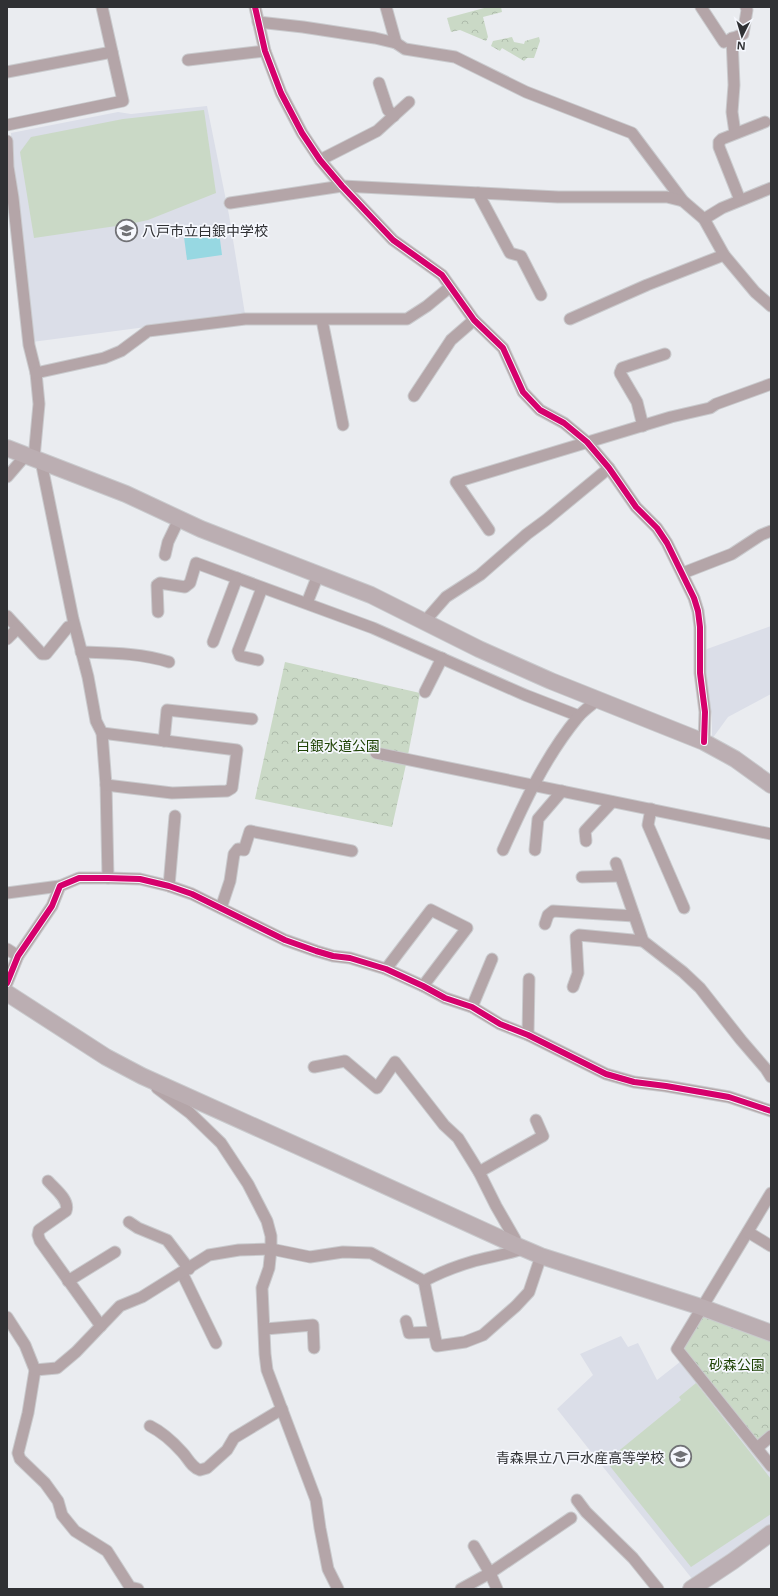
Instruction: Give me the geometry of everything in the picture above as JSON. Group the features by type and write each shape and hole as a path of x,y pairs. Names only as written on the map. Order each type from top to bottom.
{"street":[{"path":"7,125 123,101 102,7"},
{"path":"255,7 265,51 281,93 302,133 320,160 342,186 393,240 442,274 474,320 503,348 523,392 540,410 564,423 588,442 609,468 636,507 660,533 683,573 694,598 700,627 700,673 706,712 704,742"},
{"path":"386,7 396,43"},
{"path":"701,7 724,42 744,34 747,10 746,7"},
{"path":"258,22 375,38 396,43 405,49 455,57 526,92 632,133 683,201 704,219 724,256 755,292 771,306"},
{"path":"732,38 734,85 732,112 736,133"},
{"path":"188,60 265,51"},
{"path":"7,72 112,52"},
{"path":"379,83 388,110 394,116"},
{"path":"320,160 377,131 409,102"},
{"path":"740,200 719,147 719,142 722,139 765,122"},
{"path":"7,141 8,177 13,198 29,345 36,373 39,404 34,458 81,652 96,721 102,733 106,785 108,878"},
{"path":"230,202 342,186 558,197 668,197 683,201"},
{"path":"704,219 722,208 771,188"},
{"path":"478,193 510,253 521,256 541,294"},
{"path":"570,319 647,285 724,256"},
{"path":"36,373 104,358 121,351 148,331 245,319 407,319 427,306 450,287"},
{"path":"322,320 343,424"},
{"path":"414,396 451,340 474,320"},
{"path":"642,426 637,402 620,373 622,368 665,354"},
{"path":"489,530 456,482 642,426 710,408 716,404 771,384"},
{"path":"7,448 126,494 201,529 371,595 479,649 551,681 704,742 735,759 770,782"},
{"path":"7,477 34,458"},
{"path":"425,621 446,597 480,575 527,534 609,468"},
{"path":"165,555 168,542 179,519"},
{"path":"683,573 732,554 761,535 771,531"},
{"path":"158,612 157,586 160,583 185,587 190,583 196,563 373,628 525,695 579,716"},
{"path":"307,603 318,575"},
{"path":"213,642 237,578"},
{"path":"258,660 240,656 238,651 262,588"},
{"path":"7,616 42,654 46,654 68,627 74,626"},
{"path":"7,639 18,628"},
{"path":"81,652 154,657 169,662"},
{"path":"426,692 442,658"},
{"path":"503,850 544,764 579,716 598,699"},
{"path":"164,741 167,710 252,719"},
{"path":"102,733 237,750 232,788 227,792 172,793 106,785"},
{"path":"376,753 771,834"},
{"path":"535,850 538,819 562,791"},
{"path":"586,841 585,831 612,802"},
{"path":"651,810 648,825 684,908"},
{"path":"169,886 176,816"},
{"path":"221,908 230,881 234,854 238,849 244,850 250,831 352,851"},
{"path":"616,863 643,941"},
{"path":"582,877 620,876"},
{"path":"7,893 60,886 78,878 140,879 169,886 192,894 284,940 333,956 350,958 386,969 445,998 472,1007 500,1024 528,1035 588,1066 618,1078 729,1097 771,1111"},
{"path":"7,983 18,956 52,906 60,886"},
{"path":"386,969 431,910 467,928 423,986"},
{"path":"545,924 548,915 553,911 634,916"},
{"path":"573,987 578,973 576,937 579,935 643,941 683,972 700,988 771,1077"},
{"path":"7,949 18,956"},
{"path":"472,1007 492,959"},
{"path":"528,1035 529,979"},
{"path":"7,993 106,1057 142,1076 331,1160 517,1247 701,1307 771,1333"},
{"path":"314,1067 344,1061 377,1088 395,1062 444,1124 458,1138 479,1172 514,1238 517,1247"},
{"path":"142,1076 190,1113 221,1142 248,1184 267,1221 271,1236 271,1249 269,1268 262,1288 267,1370 316,1500 328,1569 338,1589"},
{"path":"479,1172 543,1136 536,1120"},
{"path":"48,1182 66,1202 68,1207 66,1211 39,1230 38,1235 40,1241 101,1326"},
{"path":"771,1193 677,1349 771,1466"},
{"path":"129,1222 138,1228 167,1240 186,1271 216,1343"},
{"path":"748,1232 771,1246"},
{"path":"424,1281 445,1270 517,1247"},
{"path":"35,1370 57,1368 76,1352 120,1306 142,1297 186,1271 209,1255 239,1250 271,1249 310,1257 343,1252 371,1253 424,1281"},
{"path":"68,1281 115,1252"},
{"path":"424,1281 437,1346 465,1342 483,1335 516,1306 529,1292 541,1256"},
{"path":"7,1317 25,1345 35,1370 28,1413 18,1453 20,1459 45,1483 58,1501 62,1515 75,1531 107,1551 133,1588"},
{"path":"406,1321 409,1333 434,1332"},
{"path":"265,1329 313,1325 314,1348"},
{"path":"150,1426 159,1431 182,1452 195,1468 200,1470 207,1468 227,1450 234,1438 282,1409"},
{"path":"757,1448 771,1436"},
{"path":"577,1500 586,1512 633,1558 658,1589"},
{"path":"461,1589 490,1573 571,1518"},
{"path":"691,1589 734,1562 771,1533"},
{"path":"474,1546 490,1573 497,1589"}],"shaded area":[{"name":"八戸市立白銀中学校","path":"207,106 229,215 245,314 32,342 12,168 11,133 118,112 131,114"},
{"path":"771,626 771,694 728,717 712,739 712,716 708,695 704,653 707,649"},
{"name":"青森県立八戸水産高等学校","path":"621,1336 628,1347 638,1343 657,1380 685,1358 771,1466 771,1533 697,1585 557,1409 593,1375 580,1354"}],"green space":[{"path":"488,7 501,7 502,12 483,17 488,37 486,41 460,30 451,32 447,18"},
{"path":"512,37 514,42 524,44 525,41 539,37 540,41 534,58 527,58 524,61 502,48 500,51 491,46 493,41"},
{"path":"204,110 216,193 148,220 34,238 20,152 31,137 123,119"},
{"name":"白銀水道公園","path":"285,662 420,693 392,827 255,799"},
{"name":"砂森公園","path":"705,1316 771,1339 771,1432 756,1442 682,1347 700,1317"},
{"path":"696,1383 771,1479 771,1514 691,1567 609,1465 610,1458 681,1400 679,1397"}],"water":[{"path":"219,232 222,255 187,260 184,237"}],"cycle path":[{"path":"255,7 265,51 281,93 302,133 320,160 342,186 393,240 442,275 474,320 503,348 523,392 540,410 564,423 587,442 609,468 636,507 657,528 667,543 694,598 698,611 700,627 700,673 705,712 704,742"},
{"path":"7,983 18,956 52,906 60,886 79,878 140,879 169,886 192,894 285,940 333,956 350,958 386,969 445,998 472,1007 500,1024 528,1035 606,1074 634,1082 729,1097 771,1111"}],"place":[{"name":"八戸市立白銀中学校","path":"126,230"},
{"name":"青森県立八戸水産高等学校","path":"680,1457"}]}
